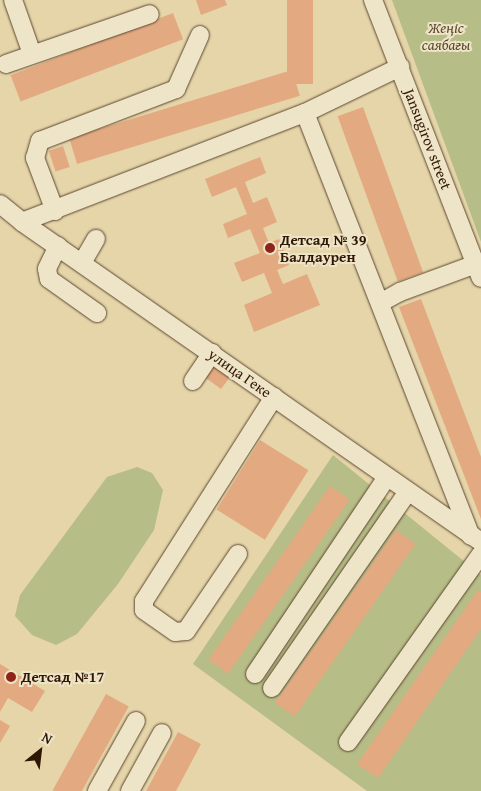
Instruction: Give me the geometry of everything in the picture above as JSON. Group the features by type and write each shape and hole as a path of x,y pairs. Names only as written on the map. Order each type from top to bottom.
{"street":[{"path":"13,0 32,54"},
{"name":"Jansugirov street","path":"373,0 478,271"},
{"path":"6,64 150,14"},
{"path":"55,211 35,158 40,141 176,89 200,35"},
{"path":"22,222 55,211 305,113 400,67"},
{"path":"305,113 476,539"},
{"name":"улица Геке","path":"0,204 22,222 212,353 407,493 476,539"},
{"path":"82,263 96,239"},
{"path":"58,246 47,268 49,279 97,313"},
{"path":"380,303 400,292 478,271"},
{"path":"193,381 212,353"},
{"path":"238,554 186,631 175,632 144,610 144,600 274,397"},
{"path":"255,674 386,478"},
{"path":"272,688 407,493"},
{"path":"348,742 481,554"},
{"path":"97,791 136,721"},
{"path":"130,791 162,733"}],"green space":[{"name":"Жеңіс саябағы","path":"392,0 481,0 481,242"},
{"path":"333,455 481,575 481,791 367,791 193,664"},
{"path":"137,467 152,473 163,490 154,530 118,584 77,634 56,645 32,635 15,616 20,595 107,477"}],"building":[{"path":"196,0 225,0 227,5 201,15"},
{"path":"287,0 313,0 313,84 287,84"},
{"path":"173,13 183,39 21,101 11,75"},
{"path":"292,70 300,96 77,164 69,138"},
{"path":"363,107 423,272 398,282 338,116"},
{"path":"63,146 70,167 56,172 49,151"},
{"name":"Детсад № 39 Балдаурен","path":"260,157 266,173 245,182 253,203 267,197 277,222 263,228 269,243 279,239 289,265 277,270 283,284 307,274 320,305 254,332 244,305 272,293 264,273 242,282 234,263 260,253 250,229 228,238 223,224 247,214 236,187 212,197 205,179"},
{"path":"421,299 481,457 481,519 399,307"},
{"path":"210,364 230,377 221,389 203,376"},
{"path":"260,440 308,470 265,540 217,510"},
{"path":"330,486 350,500 228,673 208,660"},
{"path":"396,530 416,544 295,717 275,703"},
{"path":"478,590 481,592 481,629 378,778 357,764"},
{"name":"Детсад №17","path":"0,664 45,691 32,712 8,698 0,712"},
{"path":"106,694 129,707 82,791 53,790"},
{"name":"Детсад №17","path":"0,720 10,726 0,743"},
{"path":"178,732 201,744 176,791 146,791"}],"place":[{"name":"Детсад № 39 Балдаурен","path":"270,248"},
{"name":"Детсад №17","path":"11,677"}]}
